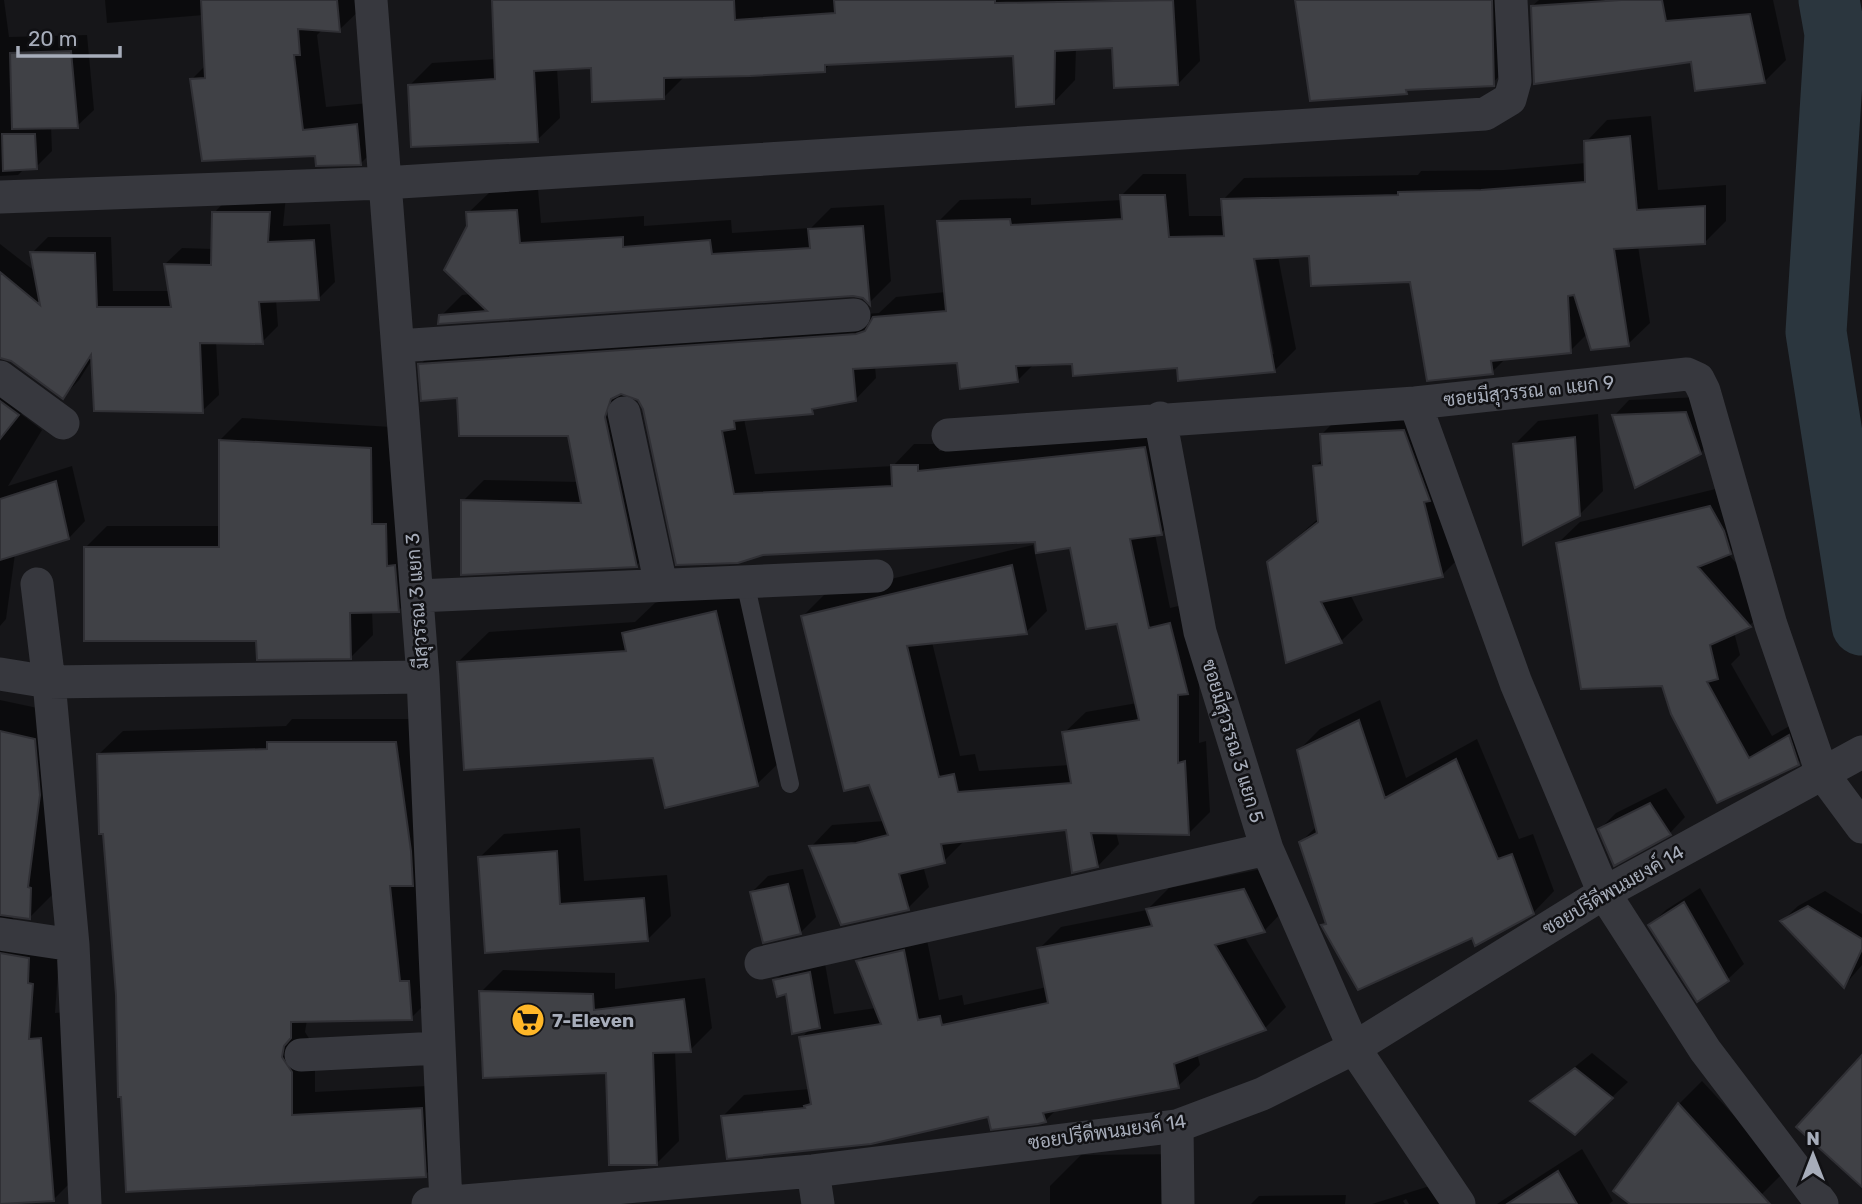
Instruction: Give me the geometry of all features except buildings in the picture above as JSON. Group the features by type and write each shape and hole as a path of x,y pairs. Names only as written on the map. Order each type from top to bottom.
{"street":[{"name":"มีสุวรรณ 3 แยก 3","path":"371,0 423,677 439,1048 440,1203"},
{"path":"0,197 384,183 1485,114 1510,99 1515,81 1511,0"},
{"path":"398,346 854,315"},
{"name":"ซอยมีสุวรรณ ๓ แยก 9","path":"948,435 1160,418 1415,403 1687,374 1698,379 1704,391 1771,625 1822,773 1862,827"},
{"path":"0,377 64,424"},
{"path":"1415,403 1517,683 1604,893 1705,1050 1822,1204"},
{"path":"624,413 661,586"},
{"name":"ซอยมีสุวรรณ 3 แยก 5","path":"1160,418 1200,632 1267,849 1354,1048 1459,1204"},
{"path":"417,596 877,576"},
{"path":"37,584 49,682 73,945 85,1204"},
{"path":"0,674 49,682 423,677"},
{"name":"ซอยปรีดีพนมยงค์ 14","path":"440,1203 813,1171 1177,1126 1262,1094 1354,1048 1604,893 1862,752"},
{"path":"761,963 1267,849"},
{"path":"0,934 73,945"},
{"path":"301,1055 439,1048"},
{"path":"1177,1126 1178,1204"},
{"path":"813,1171 818,1204"}],"lane":[{"path":"744,582 790,784"}],"waterway":[{"path":"1829,0 1835,34 1816,332 1862,625"}],"place":[{"name":"7-Eleven","path":"528,1020"}]}
